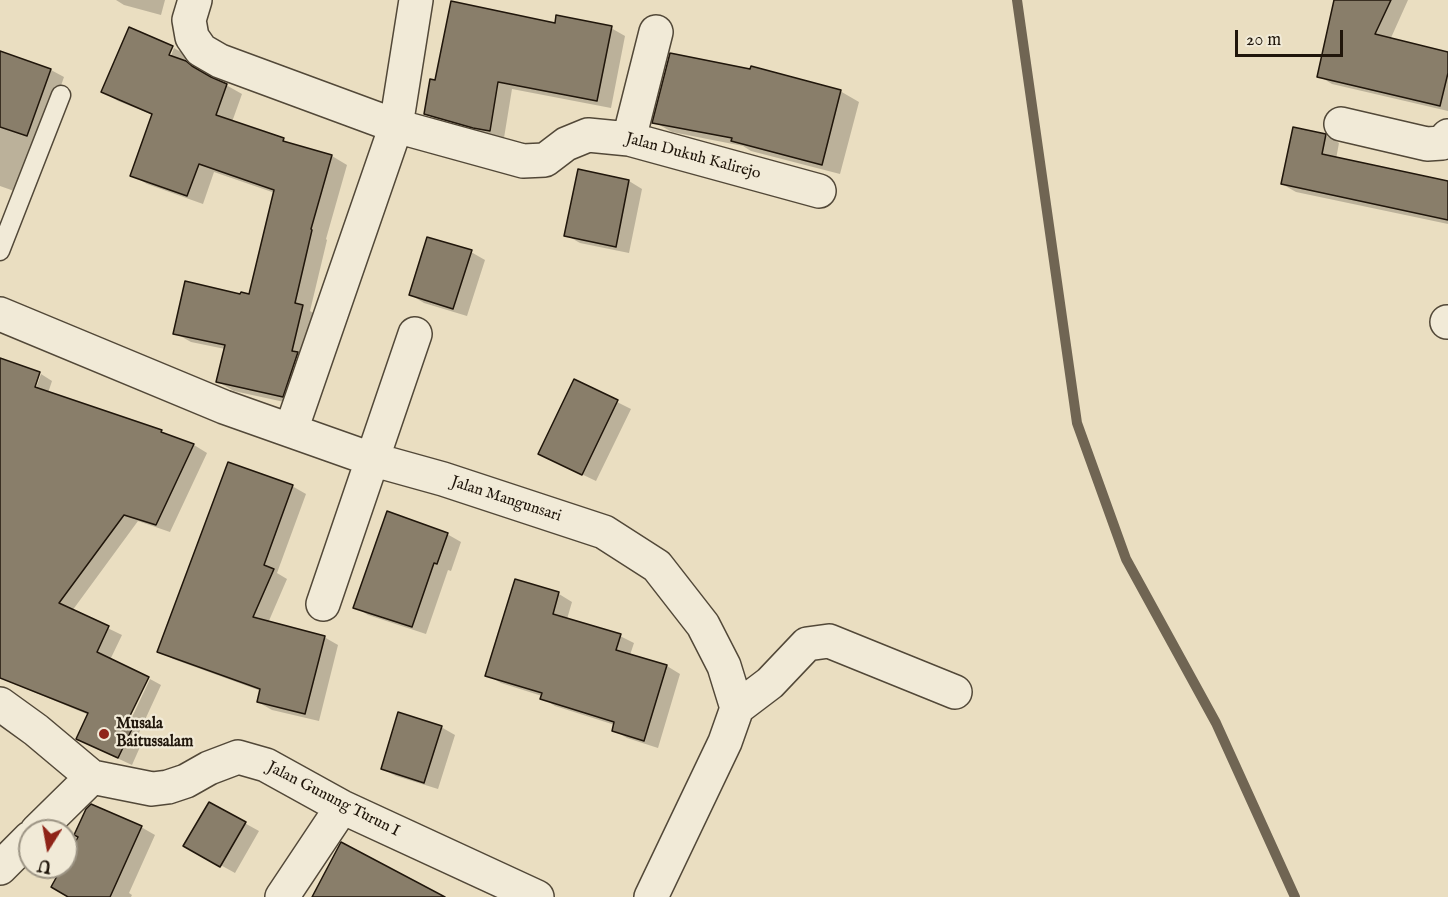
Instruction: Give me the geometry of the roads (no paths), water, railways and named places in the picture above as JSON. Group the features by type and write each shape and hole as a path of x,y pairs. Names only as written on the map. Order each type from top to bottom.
{"street":[{"name":"Jalan Dukuh Kalirejo","path":"195,0 189,20 192,37 201,50 220,61 396,126 523,161 545,160 566,144 588,135 629,139 819,191"},
{"path":"291,430 396,126 417,0"},
{"path":"629,139 656,32"},
{"path":"1341,124 1427,144 1442,142 1448,136"},
{"name":"Jalan Mangunsari","path":"0,314 225,406 291,430 372,459 442,479 604,532 657,566 703,625 724,666 737,708"},
{"path":"323,604 415,334"},
{"path":"651,897 725,742 737,708 770,683 807,644 830,641 956,692"},
{"path":"0,704 36,730 92,777 50,819"},
{"name":"Jalan Gunung Turun I","path":"92,777 152,789 168,787 238,757 266,765 342,807 537,897"},
{"path":"282,897 342,807"},
{"path":"0,868 18,850"}],"lane":[{"path":"0,250 61,95"}],"waterway":[{"path":"1017,0 1077,423 1126,559 1216,723 1295,897"}],"place":[{"name":"Musala Baitussalam","path":"104,734"}]}
